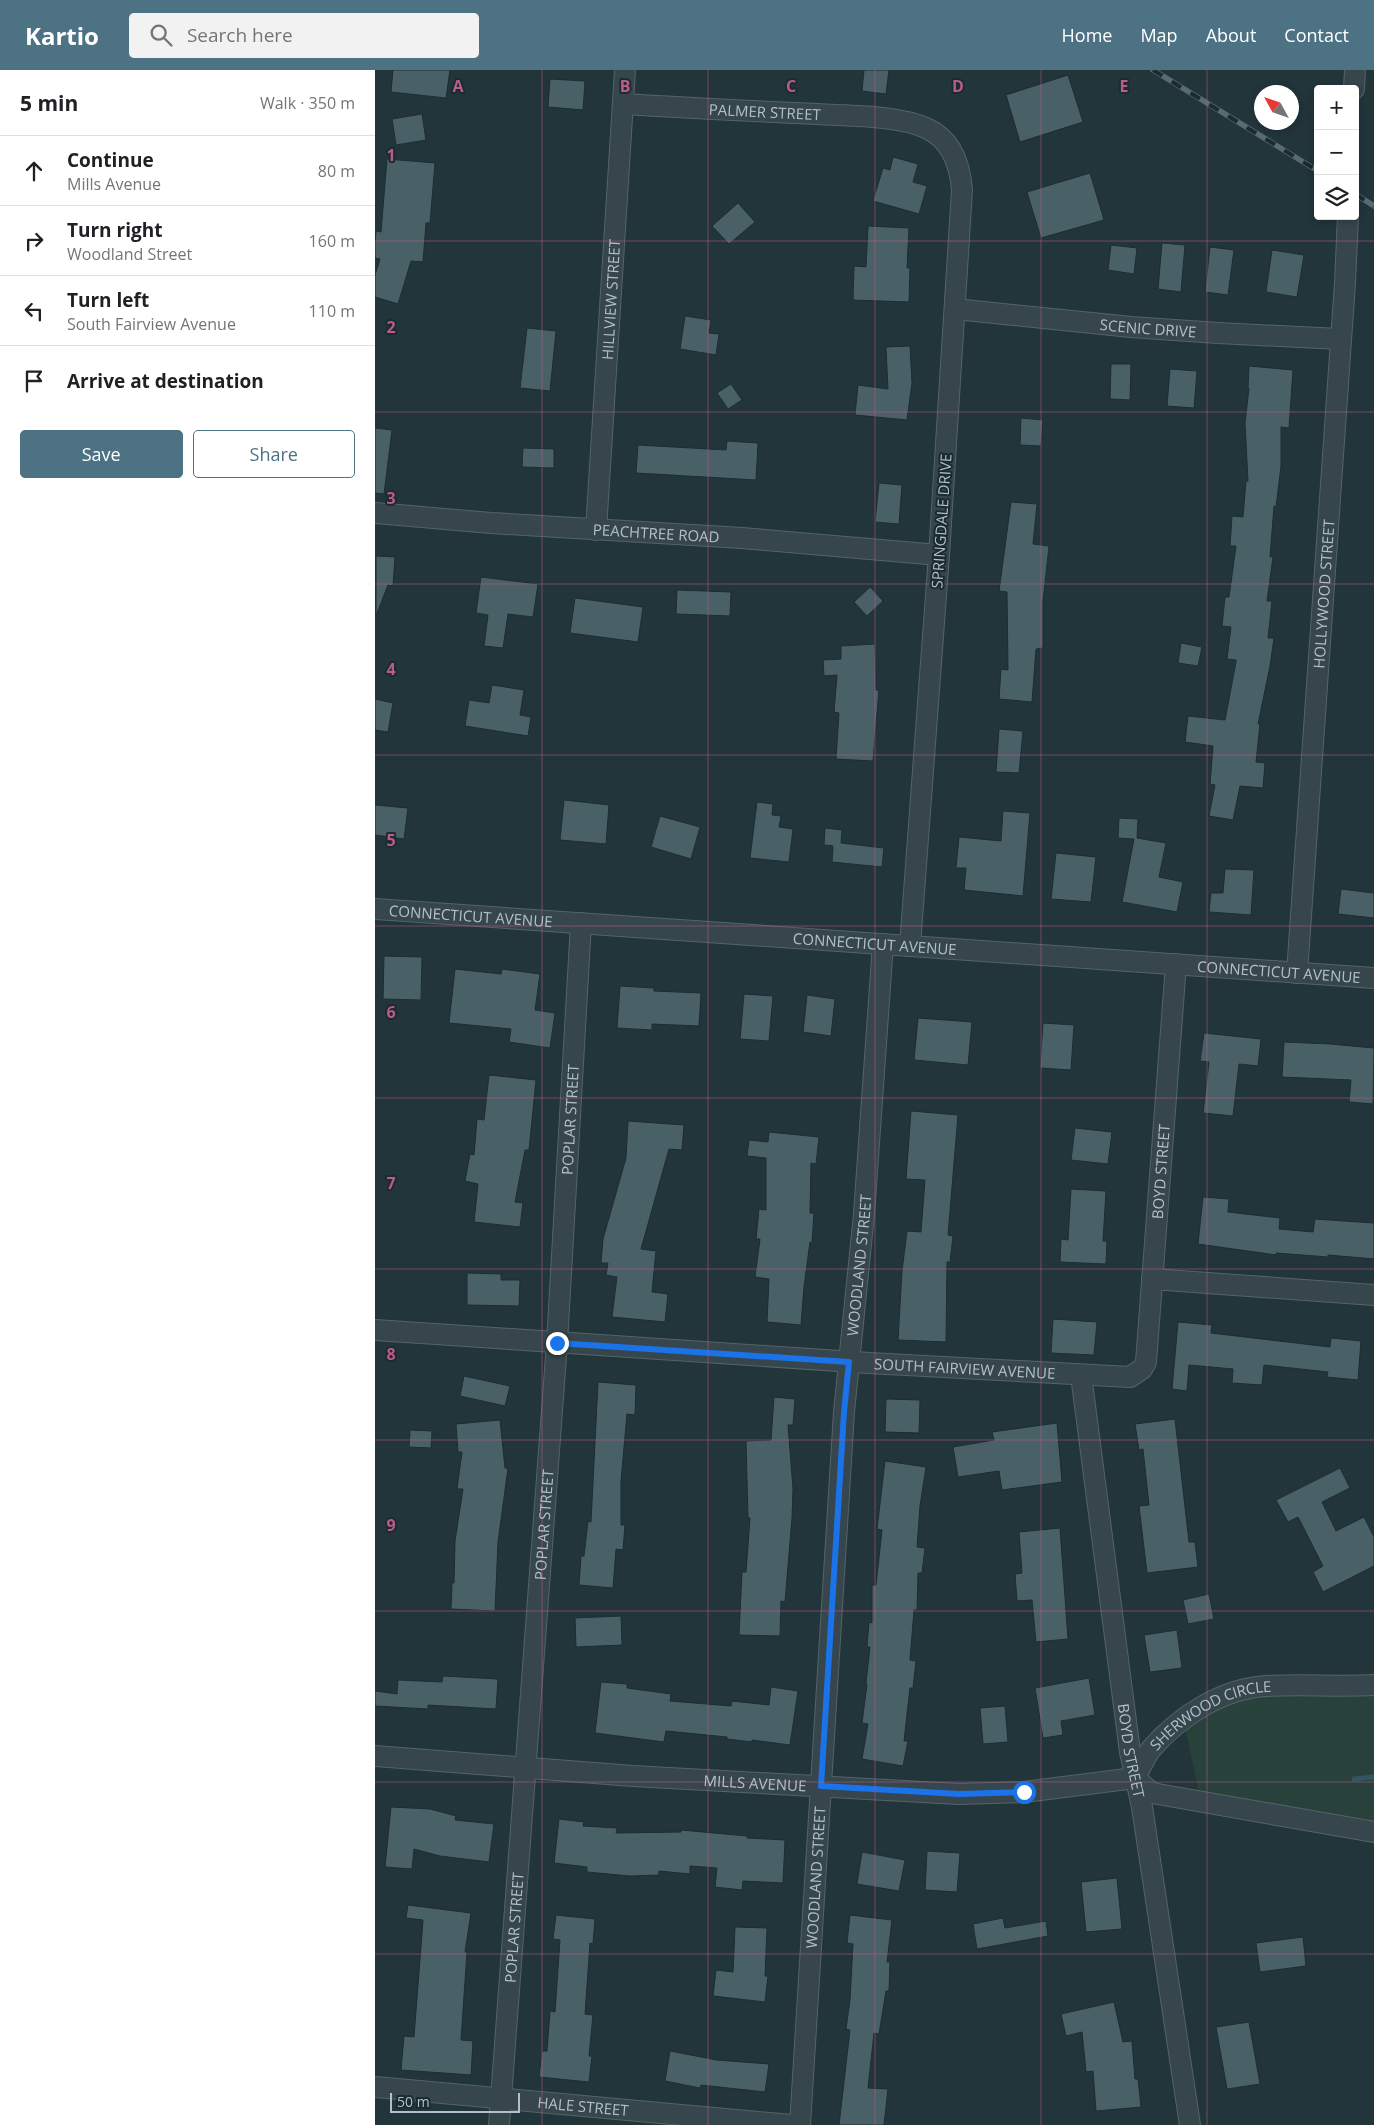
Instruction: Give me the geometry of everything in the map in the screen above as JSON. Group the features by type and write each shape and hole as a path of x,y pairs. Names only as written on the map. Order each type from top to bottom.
{"street":[{"name":"HILLVIEW STREET","path":"595,530 625,70"},
{"path":"1354,85 1355,70"},
{"name":"PALMER STREET","path":"623,104 859,116 907,122"},
{"name":"SPRINGDALE DRIVE","path":"907,122 926,128 943,139 954,155 961,174 962,190 939,555 910,946"},
{"name":"HOLLYWOOD STREET","path":"1297,972 1348,220"},
{"name":"SCENIC DRIVE","path":"955,309 1151,328 1340,338"},
{"name":"PEACHTREE ROAD","path":"375,514 595,530 742,538 939,555"},
{"name":"CONNECTICUT AVENUE","path":"375,909 1374,978"},
{"name":"POPLAR STREET","path":"499,2125 503,2097 525,1767 557,1343 581,923"},
{"name":"WOODLAND STREET","path":"800,2125 844,1412 864,1214 883,944"},
{"name":"BOYD STREET","path":"1135,1374 1142,1369 1146,1362 1176,964"},
{"path":"1152,1279 1374,1295"},
{"name":"SOUTH FAIRVIEW AVENUE","path":"375,1330 849,1362 1123,1378 1135,1374"},
{"name":"BOYD STREET","path":"1081,1375 1130,1752 1142,1807 1190,2125"},
{"name":"SHERWOOD CIRCLE","path":"1135,1778 1150,1750 1166,1734 1202,1707 1222,1697 1243,1690 1266,1686 1374,1685"},
{"name":"MILLS AVENUE","path":"375,1756 633,1776 992,1794 1135,1778"},
{"path":"1135,1778 1152,1793 1374,1832"},
{"name":"HALE STREET","path":"375,2087 503,2097 792,2125"}],"green space":[{"path":"1374,1685 1374,1832 1201,1801 1183,1719 1222,1697"}],"building":[{"path":"393,70 450,70 446,98 391,92"},
{"path":"864,70 889,70 886,94 862,91"},
{"path":"1068,75 1083,122 1020,142 1006,95"},
{"path":"550,79 585,81 583,110 548,107"},
{"path":"422,114 426,140 396,145 392,119"},
{"path":"893,157 918,164 913,182 927,186 919,214 873,201 883,168 890,170"},
{"path":"387,159 435,163 430,223 426,223 423,262 411,261 398,304 375,297 375,275 380,259 375,258 376,231 381,232"},
{"path":"1090,173 1104,220 1041,238 1027,192"},
{"path":"738,203 755,222 729,244 712,226"},
{"path":"868,226 909,228 907,268 910,268 909,302 853,300 854,266 866,267"},
{"path":"1162,243 1185,245 1181,292 1158,289"},
{"path":"1111,245 1137,248 1134,274 1108,270"},
{"path":"1210,247 1234,250 1228,295 1205,292"},
{"path":"1272,250 1304,255 1297,297 1266,292"},
{"path":"685,316 711,320 709,333 719,334 716,355 680,349"},
{"path":"527,328 556,331 550,391 520,388"},
{"path":"910,346 912,383 907,420 855,415 858,385 888,389 886,347"},
{"path":"1111,364 1131,364 1130,400 1110,399"},
{"path":"1249,366 1293,370 1289,428 1281,427 1281,466 1276,507 1274,506 1270,557 1273,557 1267,601 1272,601 1268,638 1274,638 1258,724 1260,724 1256,762 1265,763 1263,788 1240,786 1233,820 1209,816 1215,785 1210,784 1213,746 1185,742 1188,716 1225,720 1236,662 1236,660 1227,659 1231,627 1222,626 1225,597 1229,597 1236,546 1230,546 1232,516 1243,517 1246,481 1248,481 1245,423 1249,388"},
{"path":"1170,369 1197,371 1194,408 1167,406"},
{"path":"731,384 742,400 728,409 717,393"},
{"path":"1021,418 1043,420 1041,446 1020,445"},
{"path":"375,428 392,430 384,494 375,493"},
{"path":"727,441 758,443 756,480 636,473 638,445 726,450"},
{"path":"523,448 554,449 554,468 522,467"},
{"path":"879,483 902,485 899,524 875,522"},
{"path":"1011,502 1037,504 1033,544 1049,546 1043,602 1043,648 1036,649 1032,702 999,699 1001,669 1008,670 1007,592 999,591"},
{"path":"376,556 395,557 393,586 388,585 376,616"},
{"path":"481,577 538,584 533,617 508,614 503,648 484,646 488,615 476,613"},
{"path":"870,587 883,601 867,616 854,602"},
{"path":"677,590 731,592 730,616 676,614"},
{"path":"575,598 643,607 638,642 570,633"},
{"path":"1181,643 1202,647 1198,666 1178,663"},
{"path":"875,644 876,690 879,690 873,761 836,759 839,713 834,712 837,675 824,676 823,660 841,659 841,646"},
{"path":"492,685 524,690 520,715 531,717 528,736 465,726 469,700 489,703"},
{"path":"375,699 393,703 388,732 375,730"},
{"path":"999,729 1023,731 1019,773 996,772"},
{"path":"564,800 609,805 606,844 560,840"},
{"path":"757,802 773,804 772,815 781,816 779,827 793,829 789,862 750,858"},
{"path":"375,805 408,808 404,839 375,835"},
{"path":"1003,811 1030,813 1023,896 964,890 966,868 956,868 959,837 1001,841"},
{"path":"660,816 700,827 691,859 651,847"},
{"path":"1119,818 1138,819 1137,838 1166,843 1159,877 1183,882 1177,912 1122,902 1134,839 1118,838"},
{"path":"825,828 842,830 841,843 884,848 882,867 832,862 833,846 824,845"},
{"path":"1056,853 1096,857 1091,902 1051,899"},
{"path":"1225,869 1254,870 1251,915 1209,912 1211,893 1223,893"},
{"path":"1341,889 1374,893 1374,918 1338,914"},
{"path":"384,956 422,957 421,1000 383,999"},
{"path":"455,969 501,974 502,969 540,974 535,1010 555,1013 550,1048 509,1042 511,1029 449,1023"},
{"path":"620,986 654,988 654,991 701,993 699,1026 652,1024 652,1030 617,1028"},
{"path":"744,994 773,996 769,1041 740,1039"},
{"path":"807,995 835,999 831,1036 803,1032"},
{"path":"918,1018 972,1022 968,1065 914,1060"},
{"path":"1043,1023 1074,1025 1071,1070 1040,1068"},
{"path":"1204,1033 1261,1039 1258,1066 1239,1064 1233,1116 1203,1113 1209,1062 1200,1061"},
{"path":"1284,1042 1374,1048 1373,1104 1349,1102 1351,1080 1282,1077"},
{"path":"489,1075 536,1080 529,1150 525,1150 515,1202 523,1203 520,1227 474,1222 478,1184 465,1181 470,1154 474,1155 477,1119 484,1120"},
{"path":"911,1111 958,1115 948,1235 953,1236 950,1262 947,1262 946,1342 898,1340 902,1271 907,1231 921,1232 925,1180 906,1179"},
{"path":"628,1121 684,1125 682,1150 669,1149 641,1249 656,1251 652,1292 668,1294 665,1322 612,1317 617,1277 606,1275 608,1263 601,1263 603,1239 626,1158"},
{"path":"1075,1128 1112,1132 1108,1164 1071,1160"},
{"path":"769,1132 819,1137 816,1164 811,1163 810,1213 814,1213 801,1325 767,1322 769,1279 755,1277 760,1239 756,1239 759,1209 766,1210 766,1158 747,1156 749,1140 768,1142"},
{"path":"1071,1189 1106,1191 1103,1241 1107,1241 1106,1264 1060,1262 1061,1239 1068,1240"},
{"path":"1203,1197 1229,1199 1228,1212 1280,1218 1279,1229 1313,1232 1315,1219 1374,1223 1374,1259 1328,1255 1328,1257 1276,1253 1276,1255 1198,1244"},
{"path":"467,1273 501,1274 501,1280 520,1280 519,1306 467,1305"},
{"path":"1053,1319 1097,1322 1094,1355 1051,1353"},
{"path":"1178,1322 1212,1325 1211,1333 1330,1347 1331,1338 1361,1341 1358,1380 1327,1377 1328,1372 1264,1365 1262,1385 1232,1383 1233,1369 1189,1365 1187,1391 1172,1389"},
{"path":"464,1376 510,1386 505,1406 460,1396"},
{"path":"598,1382 636,1385 635,1415 627,1414 621,1481 621,1525 625,1525 623,1550 616,1549 613,1588 579,1585 581,1556 584,1556 588,1521 591,1522"},
{"path":"774,1397 795,1399 793,1425 788,1425 793,1489 792,1518 785,1602 781,1601 780,1636 739,1635 742,1572 746,1572 750,1518 748,1518 746,1441 771,1440"},
{"path":"886,1399 920,1400 919,1433 885,1432"},
{"path":"1175,1419 1189,1542 1195,1542 1198,1567 1147,1573 1139,1506 1149,1505 1143,1449 1139,1450 1135,1424"},
{"path":"500,1420 505,1468 508,1468 498,1542 495,1611 451,1609 455,1541 463,1489 457,1489 462,1452 458,1452 456,1424"},
{"path":"1057,1423 1062,1482 1002,1490 999,1471 958,1477 953,1447 994,1440 992,1432"},
{"path":"410,1430 432,1431 431,1448 409,1447"},
{"path":"885,1461 926,1467 920,1506 917,1547 925,1548 922,1573 918,1573 917,1610 914,1610 910,1660 916,1661 913,1688 910,1688 904,1741 908,1741 903,1766 862,1759 868,1724 862,1723 870,1647 867,1647 869,1622 872,1623 872,1585 876,1585 882,1530 877,1529"},
{"path":"1340,1468 1350,1488 1322,1502 1336,1531 1364,1517 1374,1537 1374,1566 1323,1592 1313,1572 1323,1566 1298,1517 1288,1522 1276,1500"},
{"path":"1060,1528 1068,1639 1036,1642 1032,1600 1017,1601 1015,1574 1022,1573 1019,1532"},
{"path":"1209,1594 1214,1619 1188,1624 1183,1600"},
{"path":"621,1616 622,1645 576,1647 575,1618"},
{"path":"1177,1630 1182,1668 1150,1672 1144,1635"},
{"path":"443,1676 498,1679 496,1709 428,1705 428,1709 375,1706 375,1691 397,1694 398,1680 442,1682"},
{"path":"1089,1678 1095,1715 1061,1721 1063,1735 1043,1738 1035,1688"},
{"path":"601,1682 627,1684 627,1688 671,1694 670,1701 731,1706 732,1701 769,1705 771,1687 798,1691 790,1745 666,1731 664,1742 595,1733"},
{"path":"1005,1706 1008,1742 983,1744 980,1708"},
{"path":"391,1807 430,1809 456,1816 455,1820 494,1824 489,1862 440,1856 414,1849 412,1869 385,1867"},
{"path":"559,1819 584,1822 583,1826 617,1828 616,1833 681,1832 681,1830 747,1836 747,1838 785,1840 783,1883 743,1881 742,1890 715,1887 717,1868 690,1866 690,1874 659,1871 659,1875 630,1876 587,1872 587,1867 554,1863"},
{"path":"927,1851 960,1853 957,1892 925,1890"},
{"path":"862,1852 905,1860 899,1891 857,1884"},
{"path":"1117,1878 1122,1929 1086,1932 1081,1882"},
{"path":"408,1905 471,1913 465,1952 467,1952 461,2040 473,2041 471,2075 401,2070 404,2036 414,2037 423,1920 406,1918"},
{"path":"556,1915 595,1919 593,1944 590,1943 585,2014 593,2015 589,2056 592,2056 589,2082 539,2077 542,2051 547,2051 550,2011 555,2012 560,1940 553,1939"},
{"path":"850,1915 892,1920 887,1962 890,1962 889,1991 886,1991 879,2034 874,2033 868,2088 888,2089 884,2125 839,2125 850,2030 846,2029 850,2000 853,1944 847,1943"},
{"path":"1003,1918 1005,1928 1046,1921 1048,1936 977,1949 973,1924"},
{"path":"735,1927 767,1928 765,1976 768,1976 765,2002 713,1996 716,1970 733,1972"},
{"path":"1303,1937 1306,1966 1260,1972 1256,1943"},
{"path":"1114,2002 1123,2042 1132,2041 1135,2079 1138,2079 1141,2107 1096,2111 1093,2071 1086,2072 1082,2032 1066,2036 1061,2014"},
{"path":"1249,2022 1260,2084 1227,2089 1216,2027"},
{"path":"670,2051 717,2060 769,2064 765,2092 701,2085 700,2088 665,2081"}],"waterway":[{"path":"1354,1779 1374,1777"}],"railway":[{"path":"1153,70 1314,169"},
{"path":"1359,197 1374,206"}],"route":[{"path":"557,1343 849,1362 844,1412 821,1786 959,1794 1024,1792"}]}
